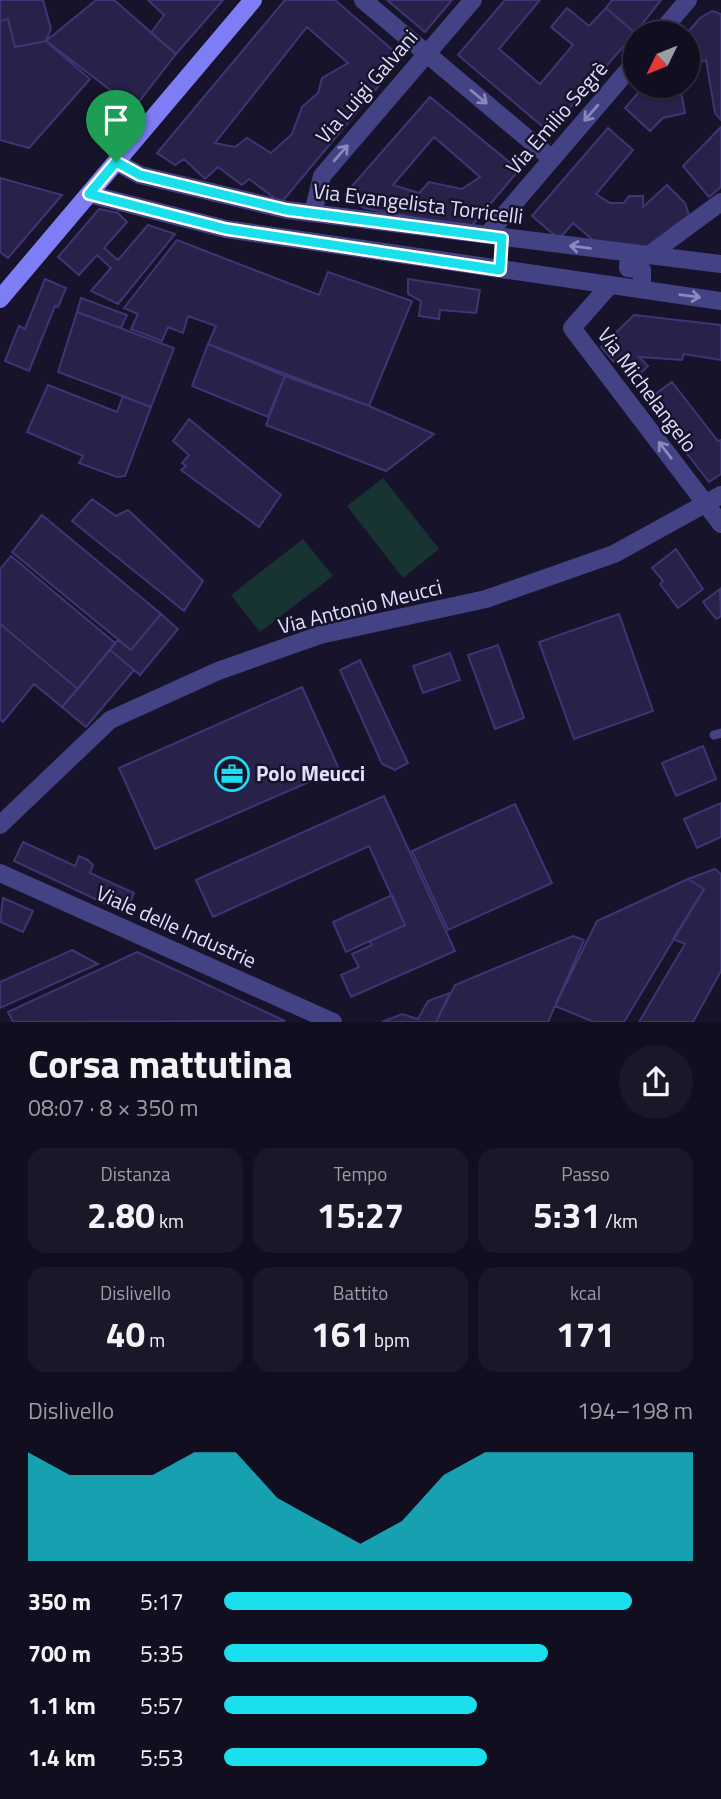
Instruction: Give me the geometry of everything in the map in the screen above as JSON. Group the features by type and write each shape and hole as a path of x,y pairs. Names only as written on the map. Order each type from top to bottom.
{"street":[{"path":"0,299 253,0"},
{"path":"363,0 552,159"},
{"name":"Via Luigi Galvani","path":"313,213 322,176 473,0"},
{"path":"670,21 688,0"},
{"name":"Via Emilio Segrè","path":"495,237 552,159 623,76"},
{"name":"Via Evangelista Torricelli","path":"116,162 140,175 287,210 721,264"},
{"path":"89,194 226,229 721,301"},
{"path":"649,255 721,202"},
{"path":"283,237 287,210"},
{"path":"495,237 500,270"},
{"path":"629,253 628,268 642,270 642,289"},
{"name":"Via Michelangelo","path":"610,285 572,328 713,500 721,524"},
{"name":"Via Antonio Meucci","path":"0,825 110,720 206,676 320,635 499,595 614,554 713,500"},
{"name":"Viale delle Industrie","path":"0,873 329,1021"}],"green space":[{"path":"383,478 439,549 403,578 347,506"},
{"path":"303,539 333,576 260,632 231,595"}],"building":[{"path":"0,0 43,0 51,29 46,41 15,47 8,19 0,21"},
{"path":"96,0 114,0 176,54 134,108 46,41"},
{"path":"148,0 223,0 176,54 151,33 164,15"},
{"path":"285,0 335,0 402,58 281,203 249,179 242,185 218,167 205,179 184,159 175,165 157,153","holes":["307,27 348,63 322,78 318,93 302,107 292,134 271,153 247,138 235,147 215,143"]},
{"path":"387,0 452,0 425,32"},
{"path":"505,0 540,0 499,49 540,84 573,45 551,27 567,8 589,26 606,8 623,23 623,47 549,132 458,55"},
{"path":"612,0 661,0 644,21 623,23 606,8"},
{"path":"712,11 721,14 721,120 715,113 706,60 700,62 700,21 697,21"},
{"path":"8,19 15,47 46,41 90,79 29,148 0,140 0,21"},
{"path":"430,97 519,170 470,228 364,208 345,194","holes":["434,137 480,177 462,189 429,182 419,193 393,185"]},
{"path":"634,98 682,98 685,113 663,118 650,131 625,108"},
{"path":"721,127 721,187 709,197 683,166"},
{"path":"608,128 633,150 596,194 610,203 624,203 629,196 643,196 643,207 667,185 685,203 689,215 648,247 599,245 573,223 559,239 532,216"},
{"path":"0,178 62,195 8,258 0,252"},
{"path":"99,209 118,213 127,222 104,248 118,260 148,225 175,234 118,304 91,291 111,268 97,255 79,275 58,257"},
{"path":"177,240 319,295 328,272 412,301 369,406 208,344 216,326 188,316 183,333 168,327 162,341 131,329 138,314 124,308"},
{"path":"45,279 66,288 58,307 55,306 29,371 5,361 19,326 25,329"},
{"path":"408,279 480,290 476,313 440,310 439,319 419,316 421,301 408,294"},
{"path":"81,298 127,315 121,328 77,312"},
{"path":"77,312 174,348 151,407 58,372"},
{"path":"634,315 721,325 721,360 684,354 682,360 639,357 648,366 638,376 624,360 614,362 601,347"},
{"path":"208,344 285,376 268,417 192,386"},
{"path":"285,376 369,406 434,434 386,471 266,425"},
{"path":"672,382 718,441 721,440 721,474 709,482 646,401"},
{"path":"48,385 117,412 123,396 151,407 125,476 117,477 79,463 83,456 27,432"},
{"path":"189,419 281,495 259,527 181,470 186,466 182,463 189,455 173,441"},
{"path":"92,499 116,516 128,510 203,581 184,611 72,521"},
{"path":"42,515 161,614 131,650 12,552"},
{"path":"676,549 703,589 678,608 660,584 663,581 652,568"},
{"path":"11,556 115,643 78,689 0,624 0,569"},
{"path":"720,589 721,616 716,619 703,602"},
{"path":"161,614 178,629 140,675 110,650 118,640 131,650"},
{"path":"619,614 653,711 574,739 539,642"},
{"path":"0,624 78,689 62,707 34,684 3,722 0,719"},
{"path":"498,645 524,718 495,729 468,655"},
{"path":"110,650 134,670 86,727 62,707"},
{"path":"450,653 460,680 423,693 413,666"},
{"path":"360,660 408,763 395,770 382,764 340,670"},
{"path":"302,687 339,769 155,849 119,768"},
{"path":"703,746 716,779 676,796 662,763"},
{"path":"384,796 455,951 351,997 341,975 359,967 352,954 372,945 370,941 405,925 369,846 213,917 196,880"},
{"path":"721,803 721,837 697,848 684,819"},
{"path":"515,804 552,883 448,930 412,851"},
{"path":"23,842 75,866 79,856 88,860 93,865 90,873 134,893 125,913 14,861"},
{"path":"715,869 721,874 721,971 693,1022 639,1022 685,944 673,939 704,889 688,879"},
{"path":"688,879 704,889 624,1022 594,1022 555,1006 597,921"},
{"path":"392,895 405,925 346,952 333,922"},
{"path":"3,898 33,911 23,932 0,922"},
{"path":"573,936 584,940 548,1022 436,1022 455,985"},
{"path":"72,950 98,964 0,1008 0,982"},
{"path":"137,952 285,1021 13,1022 8,1012"},
{"path":"450,993 436,1022 382,1022 402,1014 418,1019 428,1001"}],"place":[{"name":"Polo Meucci","path":"232,774"}],"route":[{"path":"116,162 140,175 287,210 502,238 500,270 226,229 89,194 116,162"}]}
